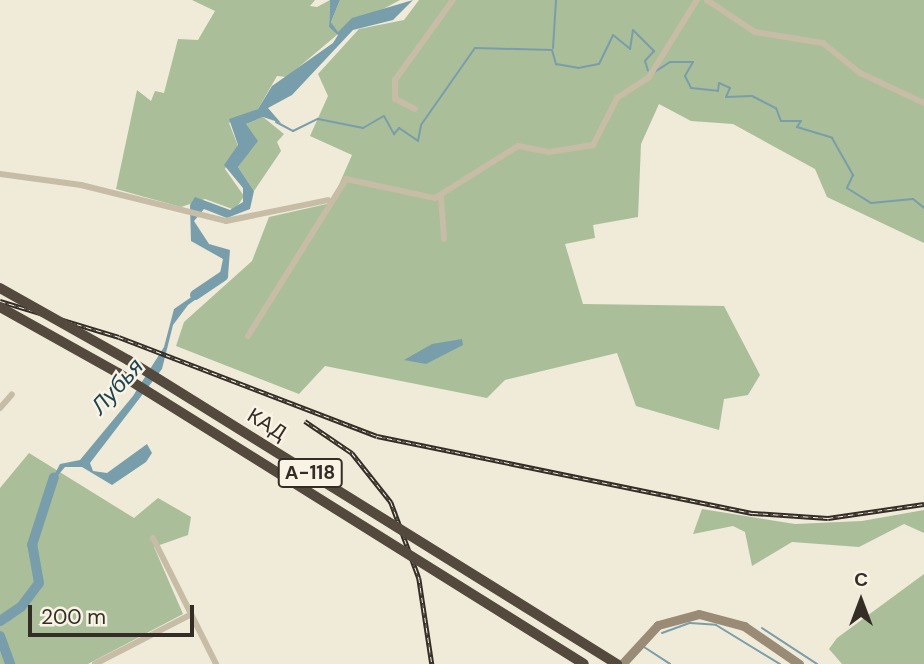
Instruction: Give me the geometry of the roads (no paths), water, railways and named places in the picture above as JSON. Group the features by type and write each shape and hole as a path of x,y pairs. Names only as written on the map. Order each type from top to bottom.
{"highway":[{"name":"КАД","path":"0,288 617,664"},
{"name":"КАД","path":"0,307 118,373 584,664"}],"street":[{"path":"415,109 396,99 395,80 453,0"},
{"path":"248,336 328,200 354,176 441,197 519,146 549,152 593,145 617,98 649,77 696,0"},
{"path":"707,0 755,32 823,43 860,73 924,103"},
{"path":"0,174 80,185 201,216 237,221 328,200"},
{"path":"441,197 444,239"},
{"path":"0,408 12,394"},
{"path":"152,538 216,664"},
{"path":"622,664 658,625 699,614 744,626 799,664"},
{"path":"95,664 190,615"}],"water":[{"path":"330,0 340,0 331,22 338,32 352,18 413,0 393,20 353,30 292,95 268,108 281,123 263,117 246,124 258,141 238,167 254,191 250,209 227,218 204,209 194,221 209,244 230,250 228,276 188,305 173,325 162,369 90,463 93,471 107,473 147,444 152,453 146,462 112,485 82,467 65,467 48,487 60,464 80,460 133,396 164,347 174,309 219,278 223,259 191,241 190,205 195,197 230,210 243,202 243,188 224,165 238,145 229,119 258,109 272,86 333,43 338,35 329,27"},
{"path":"462,339 463,345 426,364 404,360 432,344"}],"waterway":[{"path":"553,48 556,0"},
{"path":"276,122 293,131 318,119 363,128 384,116 394,134 399,128 418,141 421,125 475,48 552,50 556,64 578,68 599,64 613,35 630,49 633,30 654,51 645,61 648,71"},
{"path":"653,73 670,62 693,62 685,76 691,88 718,91 719,83 730,88 726,97 752,96 776,108 781,121 801,121 797,127 832,138 853,175 847,188 871,203 913,199 924,208"},
{"name":"Лубья","path":"195,295 223,276"},
{"name":"Лубья","path":"0,621 21,607 39,583 32,545 54,477"},
{"path":"662,633 690,623 716,625 780,664"},
{"path":"762,628 817,664"},
{"name":"Лубья","path":"0,636 10,664"},
{"path":"644,647 670,664"}],"railway":[{"path":"0,301 119,337 377,436 753,513 828,518 924,504"},
{"path":"305,421 352,453 391,502 419,578 432,664"}]}
